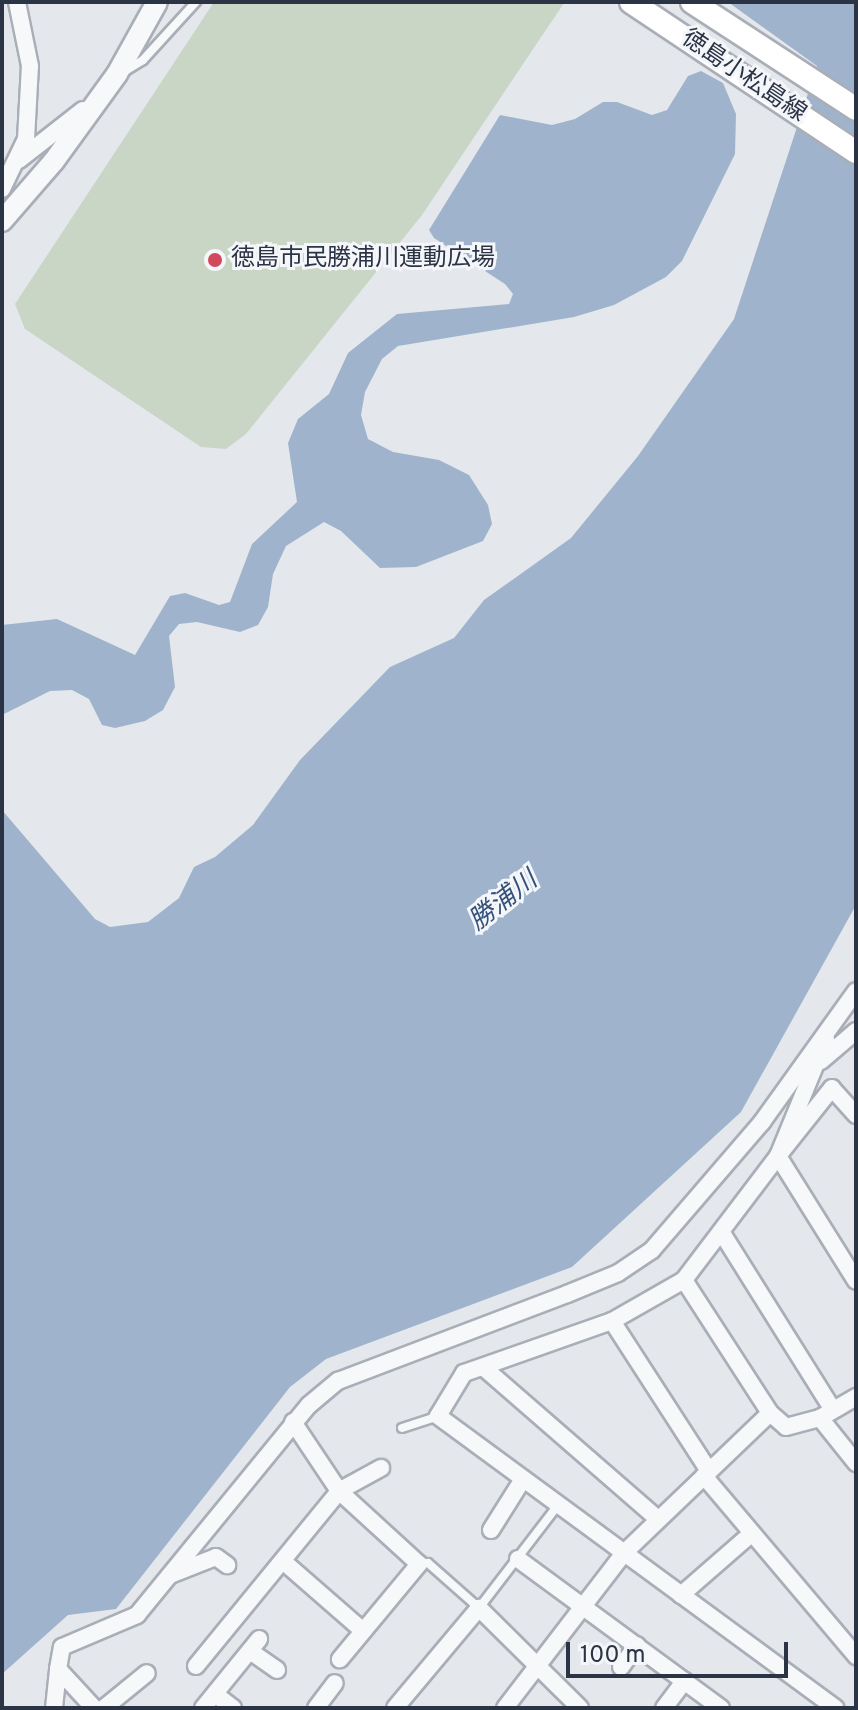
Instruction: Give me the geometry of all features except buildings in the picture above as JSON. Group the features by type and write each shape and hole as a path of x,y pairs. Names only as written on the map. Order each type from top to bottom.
{"main road":[{"name":"徳島小松島線","path":"631,2 856,152"},
{"name":"徳島小松島線","path":"692,2 856,109"}],"street":[{"path":"2,189 19,160 26,139 30,66 17,2"},
{"path":"2,221 117,74 157,2"},
{"path":"19,160 94,105"},
{"path":"54,1708 62,1647 88,1633 122,1625 168,1575 293,1422 338,1381 606,1279 652,1250 762,1122 856,991"},
{"path":"778,1156 821,1061 828,1030"},
{"path":"821,1061 856,1031"},
{"path":"835,1708 438,1416 464,1373 612,1321 684,1280 832,1088 856,1115"},
{"path":"778,1156 854,1273"},
{"path":"722,1233 856,1463"},
{"path":"684,1280 770,1413 786,1427 856,1397"},
{"path":"612,1321 706,1473 752,1533 856,1656"},
{"path":"483,1367 658,1519"},
{"path":"505,1708 539,1669 624,1553 770,1413"},
{"path":"293,1422 339,1491 419,1564 340,1659"},
{"path":"196,1666 339,1491 381,1468"},
{"path":"491,1530 523,1479"},
{"path":"681,1595 752,1533"},
{"path":"168,1575 216,1557 227,1565"},
{"path":"518,1559 721,1708"},
{"path":"284,1562 363,1631"},
{"path":"395,1708 479,1608 580,1708"},
{"path":"203,1708 254,1645 277,1670"},
{"path":"621,1667 637,1645"},
{"path":"58,1669 94,1708"},
{"path":"104,1708 147,1673"},
{"path":"664,1708 684,1681"},
{"path":"324,1705 335,1683"},
{"path":"215,1694 233,1708"}],"lane":[{"path":"117,74 143,60 196,2"},
{"path":"2,171 19,160"},
{"path":"402,1428 438,1416"},
{"path":"419,1564 428,1563 479,1608 558,1505"}],"green space":[{"name":"徳島市民勝浦川運動広場","path":"214,2 564,3 422,215 246,434 226,449 201,447 25,329 15,304"}],"water":[{"name":"勝浦川","path":"728,2 856,2 856,905 741,1112 572,1267 326,1359 290,1387 116,1609 68,1615 2,1674 2,810 95,919 110,927 148,922 179,898 194,867 215,857 253,825 300,760 390,667 454,638 484,600 571,538 638,456 734,319 817,66"},
{"path":"701,71 723,83 736,114 735,154 682,261 666,277 614,305 574,317 398,346 382,359 365,392 361,415 368,439 393,452 439,460 469,475 488,505 492,524 483,541 416,567 380,568 341,531 324,522 286,546 273,574 268,607 258,625 240,632 197,622 179,624 169,636 175,687 163,710 145,721 115,728 102,725 89,699 72,690 50,691 2,715 2,625 57,619 135,655 170,596 185,593 219,605 230,602 252,544 297,502 288,443 298,419 329,394 348,353 397,314 509,304 513,294 505,284 434,238 429,230 500,115 552,125 575,119 603,102 617,102 652,115 667,110 688,76"}],"place":[{"name":"徳島市民勝浦川運動広場","path":"215,260"}]}
